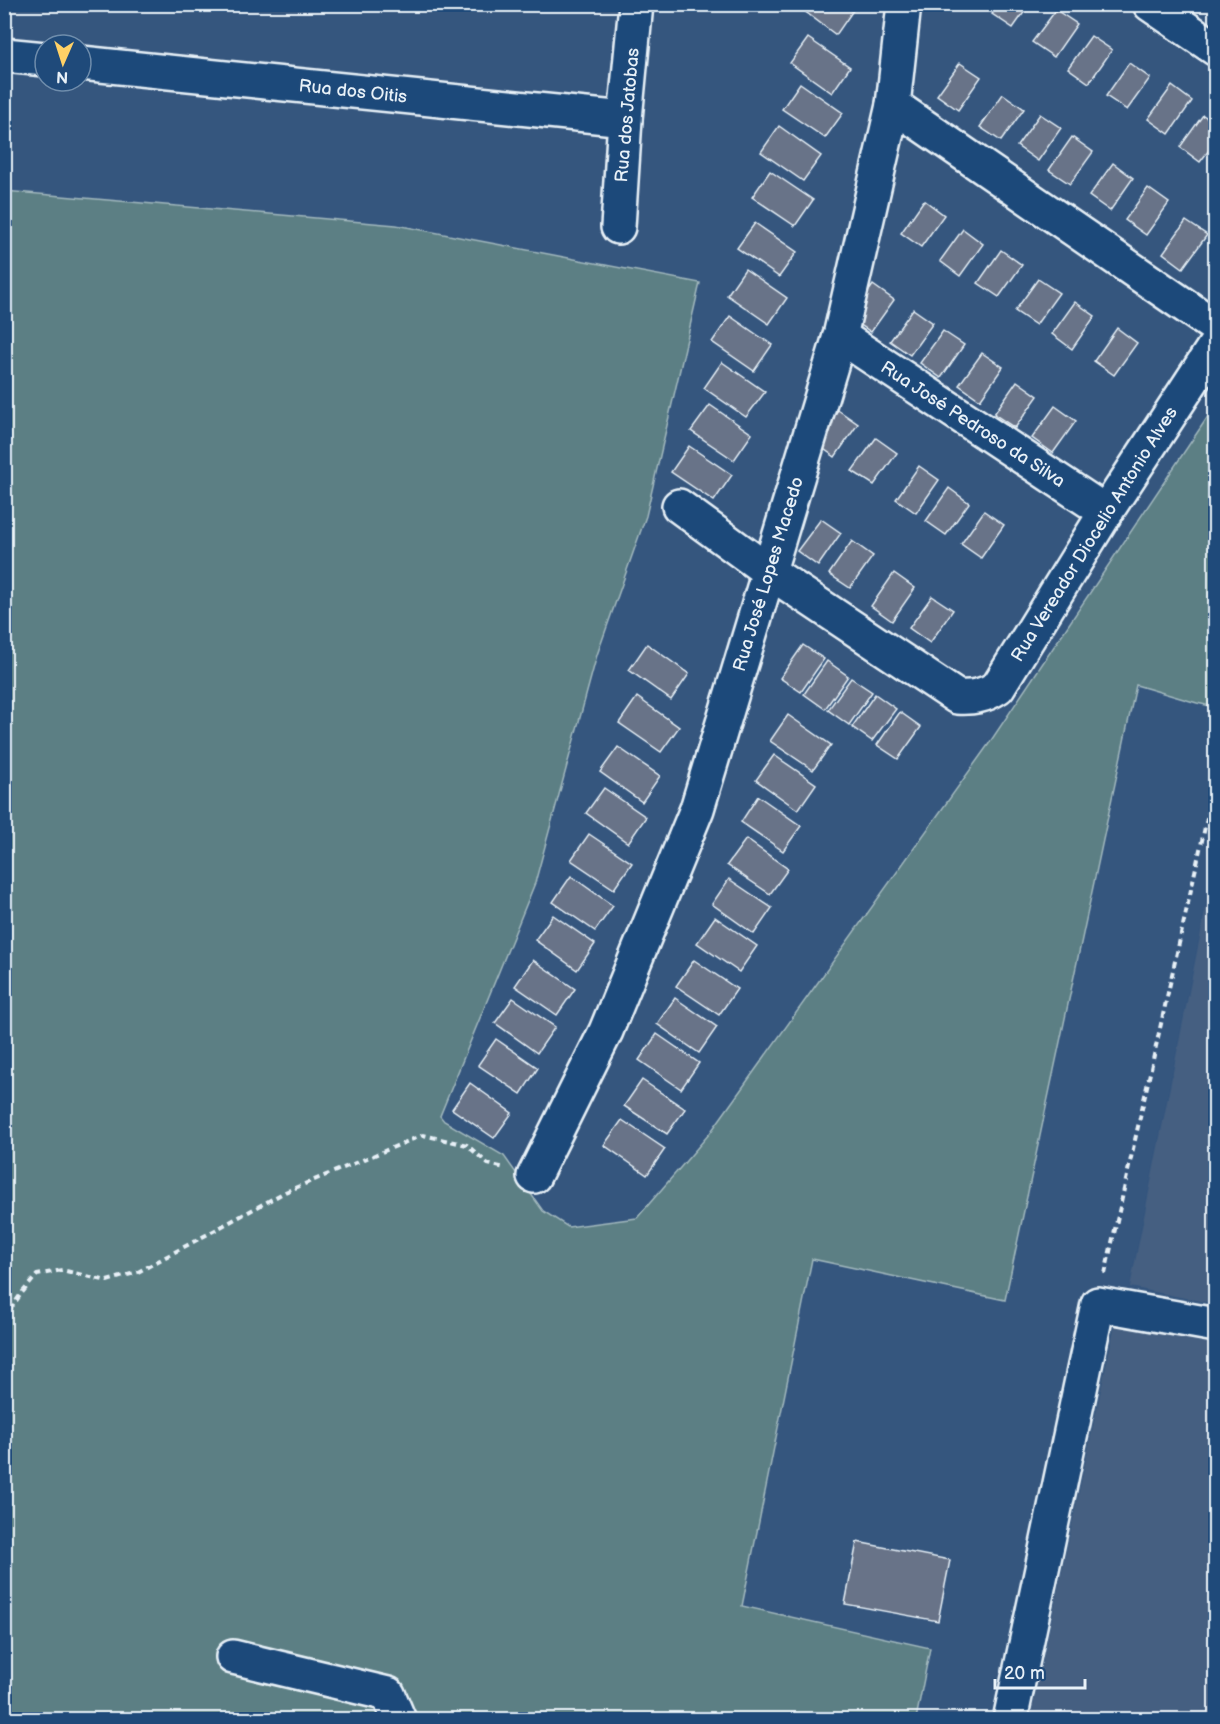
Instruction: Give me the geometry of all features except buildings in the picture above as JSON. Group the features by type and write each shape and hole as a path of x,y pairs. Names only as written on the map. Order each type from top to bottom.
{"street":[{"name":"Rua dos Jatobas","path":"618,226 636,4"},
{"name":"Rua José Lopes Macedo","path":"534,1176 606,1031 697,808 840,336 893,105 904,4"},
{"path":"1150,4 1215,49"},
{"path":"4,55 33,58"},
{"name":"Rua dos Oitis","path":"93,64 626,119"},
{"path":"893,105 1215,327"},
{"name":"Rua José Pedroso da Silva","path":"840,336 1106,512"},
{"name":"Rua Vereador Diocelio Antonio Alves","path":"768,571 957,698 986,695 998,687 1106,512 1215,344"},
{"path":"679,506 768,571"},
{"path":"1010,1719 1098,1304 1215,1325"},
{"path":"232,1657 388,1694 399,1719"}],"path":[{"path":"1098,1304 1215,778"},
{"path":"4,1318 37,1275 62,1270 106,1281 138,1272 285,1192 423,1135 467,1144 488,1164 534,1176"}],"shaded area":[{"path":"1215,862 1215,1304 1130,1287"},
{"path":"1115,1324 1215,1343 1215,1719 1030,1719"}],"green space":[{"path":"4,191 396,225 700,283 646,516 597,655 535,883 440,1116 444,1121 504,1156 543,1211 568,1227 637,1218 710,1133 988,745 1215,406 1215,707 1136,685 1005,1300 812,1259 742,1606 930,1648 916,1719 5,1719"}]}
